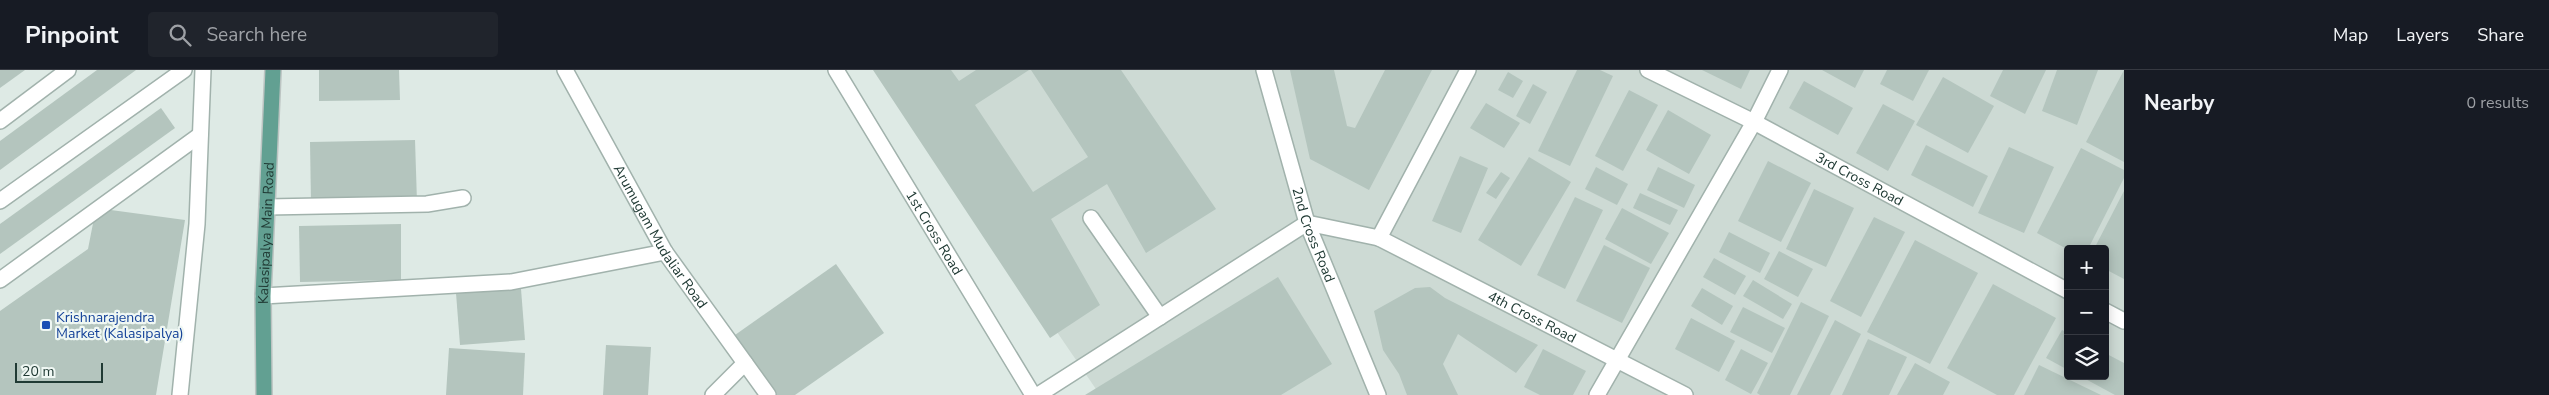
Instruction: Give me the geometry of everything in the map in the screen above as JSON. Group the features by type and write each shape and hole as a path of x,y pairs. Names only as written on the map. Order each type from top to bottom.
{"main road":[{"name":"Kalasipalya Main Road","path":"264,395 263,296 273,70"}],"street":[{"path":"0,121 68,70"},
{"path":"0,201 184,70"},
{"path":"180,395 197,224 203,70"},
{"name":"Arumugam Mudaliar Road","path":"565,70 665,252 768,395"},
{"name":"1st Cross Road","path":"836,70 1033,395"},
{"name":"2nd Cross Road","path":"1264,70 1307,222 1378,395"},
{"path":"1379,238 1468,70"},
{"name":"3rd Cross Road","path":"1648,70 1754,122 2066,290"},
{"path":"1597,395 1754,122 1780,70"},
{"path":"0,280 200,135"},
{"path":"267,207 427,204 463,198"},
{"path":"1091,218 1160,317"},
{"path":"1038,395 1307,222"},
{"name":"4th Cross Road","path":"1307,222 1379,238 1619,359 1685,395"},
{"path":"263,296 511,282 665,252"},
{"path":"2109,313 2124,321"},
{"path":"713,395 746,363"}],"shaded area":[{"path":"878,70 2124,70 2124,395 1100,395"}],"building":[{"path":"0,70 25,70 0,88"},
{"path":"97,70 136,70 0,170 0,141"},
{"path":"319,70 399,70 400,100 319,101"},
{"path":"873,70 951,70 959,81 976,70 1029,70 975,105 1033,192 1088,157 1031,70 1121,70 1216,209 1146,253 1107,184 1051,219 1100,305 1050,338"},
{"path":"1290,70 1334,70 1347,126 1355,128 1385,70 1432,70 1369,190 1310,159"},
{"path":"1577,70 1600,70 1613,76 1570,166 1538,151"},
{"path":"1702,70 1750,70 1741,89"},
{"path":"1822,70 1864,70 1855,88"},
{"path":"1887,70 1929,70 1913,101 1880,84"},
{"path":"2003,70 2046,70 2025,114 1990,96"},
{"path":"2057,70 2098,70 2077,125 2042,111"},
{"path":"2124,70 2124,162 2086,142"},
{"path":"1508,72 1523,81 1513,98 1498,90"},
{"path":"1943,77 1994,106 1968,153 1916,125"},
{"path":"1804,81 1853,108 1838,135 1789,108"},
{"path":"1533,84 1547,92 1530,124 1516,116"},
{"path":"1629,90 1658,105 1623,171 1595,156"},
{"path":"1486,103 1520,123 1504,148 1470,128"},
{"path":"1883,104 1915,121 1888,171 1856,153"},
{"path":"161,108 175,128 0,254 0,224"},
{"path":"1668,110 1711,135 1689,174 1646,150"},
{"path":"415,140 417,202 311,203 310,142"},
{"path":"1926,145 1988,176 1973,207 1911,175"},
{"path":"2009,147 2054,167 2024,233 1978,213"},
{"path":"2081,148 2124,170 2124,178 2090,245 2064,245 2064,247 2037,233"},
{"path":"1460,156 1488,168 1461,233 1432,221"},
{"path":"1529,157 1571,182 1521,266 1478,240"},
{"path":"1768,161 1811,183 1781,242 1738,221"},
{"path":"1596,167 1628,184 1617,205 1585,189"},
{"path":"1658,167 1695,185 1684,208 1647,190"},
{"path":"1501,172 1510,178 1496,199 1486,193"},
{"path":"1814,189 1854,208 1826,267 1786,249"},
{"path":"2124,191 2124,279 2109,271 2109,245 2096,245"},
{"path":"1640,193 1678,210 1670,225 1633,208"},
{"path":"1575,197 1603,210 1565,289 1537,275"},
{"path":"96,208 185,220 156,395 0,395 0,311 88,249"},
{"path":"1622,208 1669,233 1651,264 1605,239"},
{"path":"1874,217 1905,232 1861,317 1830,301"},
{"path":"401,224 401,280 300,282 299,226"},
{"path":"1729,232 1770,253 1760,273 1719,252"},
{"path":"1915,240 1978,273 1930,364 1867,332"},
{"path":"1604,245 1650,268 1622,323 1576,301"},
{"path":"1779,251 1813,269 1798,297 1764,279"},
{"path":"1714,258 1746,276 1735,295 1703,277"},
{"path":"836,264 884,333 795,395 777,395 735,335"},
{"path":"1278,277 1332,364 1281,395 1085,395"},
{"path":"1753,280 1792,304 1783,319 1743,296"},
{"path":"1993,284 2056,318 2014,395 1997,395 1947,368"},
{"path":"1430,287 1445,298 1538,345 1516,373 1458,334 1443,364 1458,395 1407,395 1399,374 1383,350 1374,311 1415,288"},
{"path":"1702,288 1733,306 1722,325 1691,306"},
{"path":"521,289 525,340 460,345 456,293"},
{"path":"1801,302 1829,316 1790,395 1760,395 1757,393"},
{"path":"1743,307 1785,328 1772,353 1730,332"},
{"path":"1691,318 1735,341 1719,372 1675,349"},
{"path":"1835,320 1861,334 1830,395 1797,395"},
{"path":"2062,330 2064,331 2064,368 2046,358"},
{"path":"1868,339 1907,357 1889,395 1842,395"},
{"path":"606,345 651,347 648,395 603,395"},
{"path":"449,348 525,353 523,395 446,395"},
{"path":"1543,349 1586,371 1573,395 1540,395 1524,387"},
{"path":"1741,349 1768,363 1751,394 1725,380"},
{"path":"2109,355 2124,363 2124,395 2115,395 2087,380 2109,380"},
{"path":"1915,363 1950,382 1943,395 1897,395"},
{"path":"2039,365 2064,377 2064,380 2070,380 2101,395 2024,395"}],"place":[{"name":"Krishnarajendra Market (Kalasipalya)","path":"46,325"}]}
